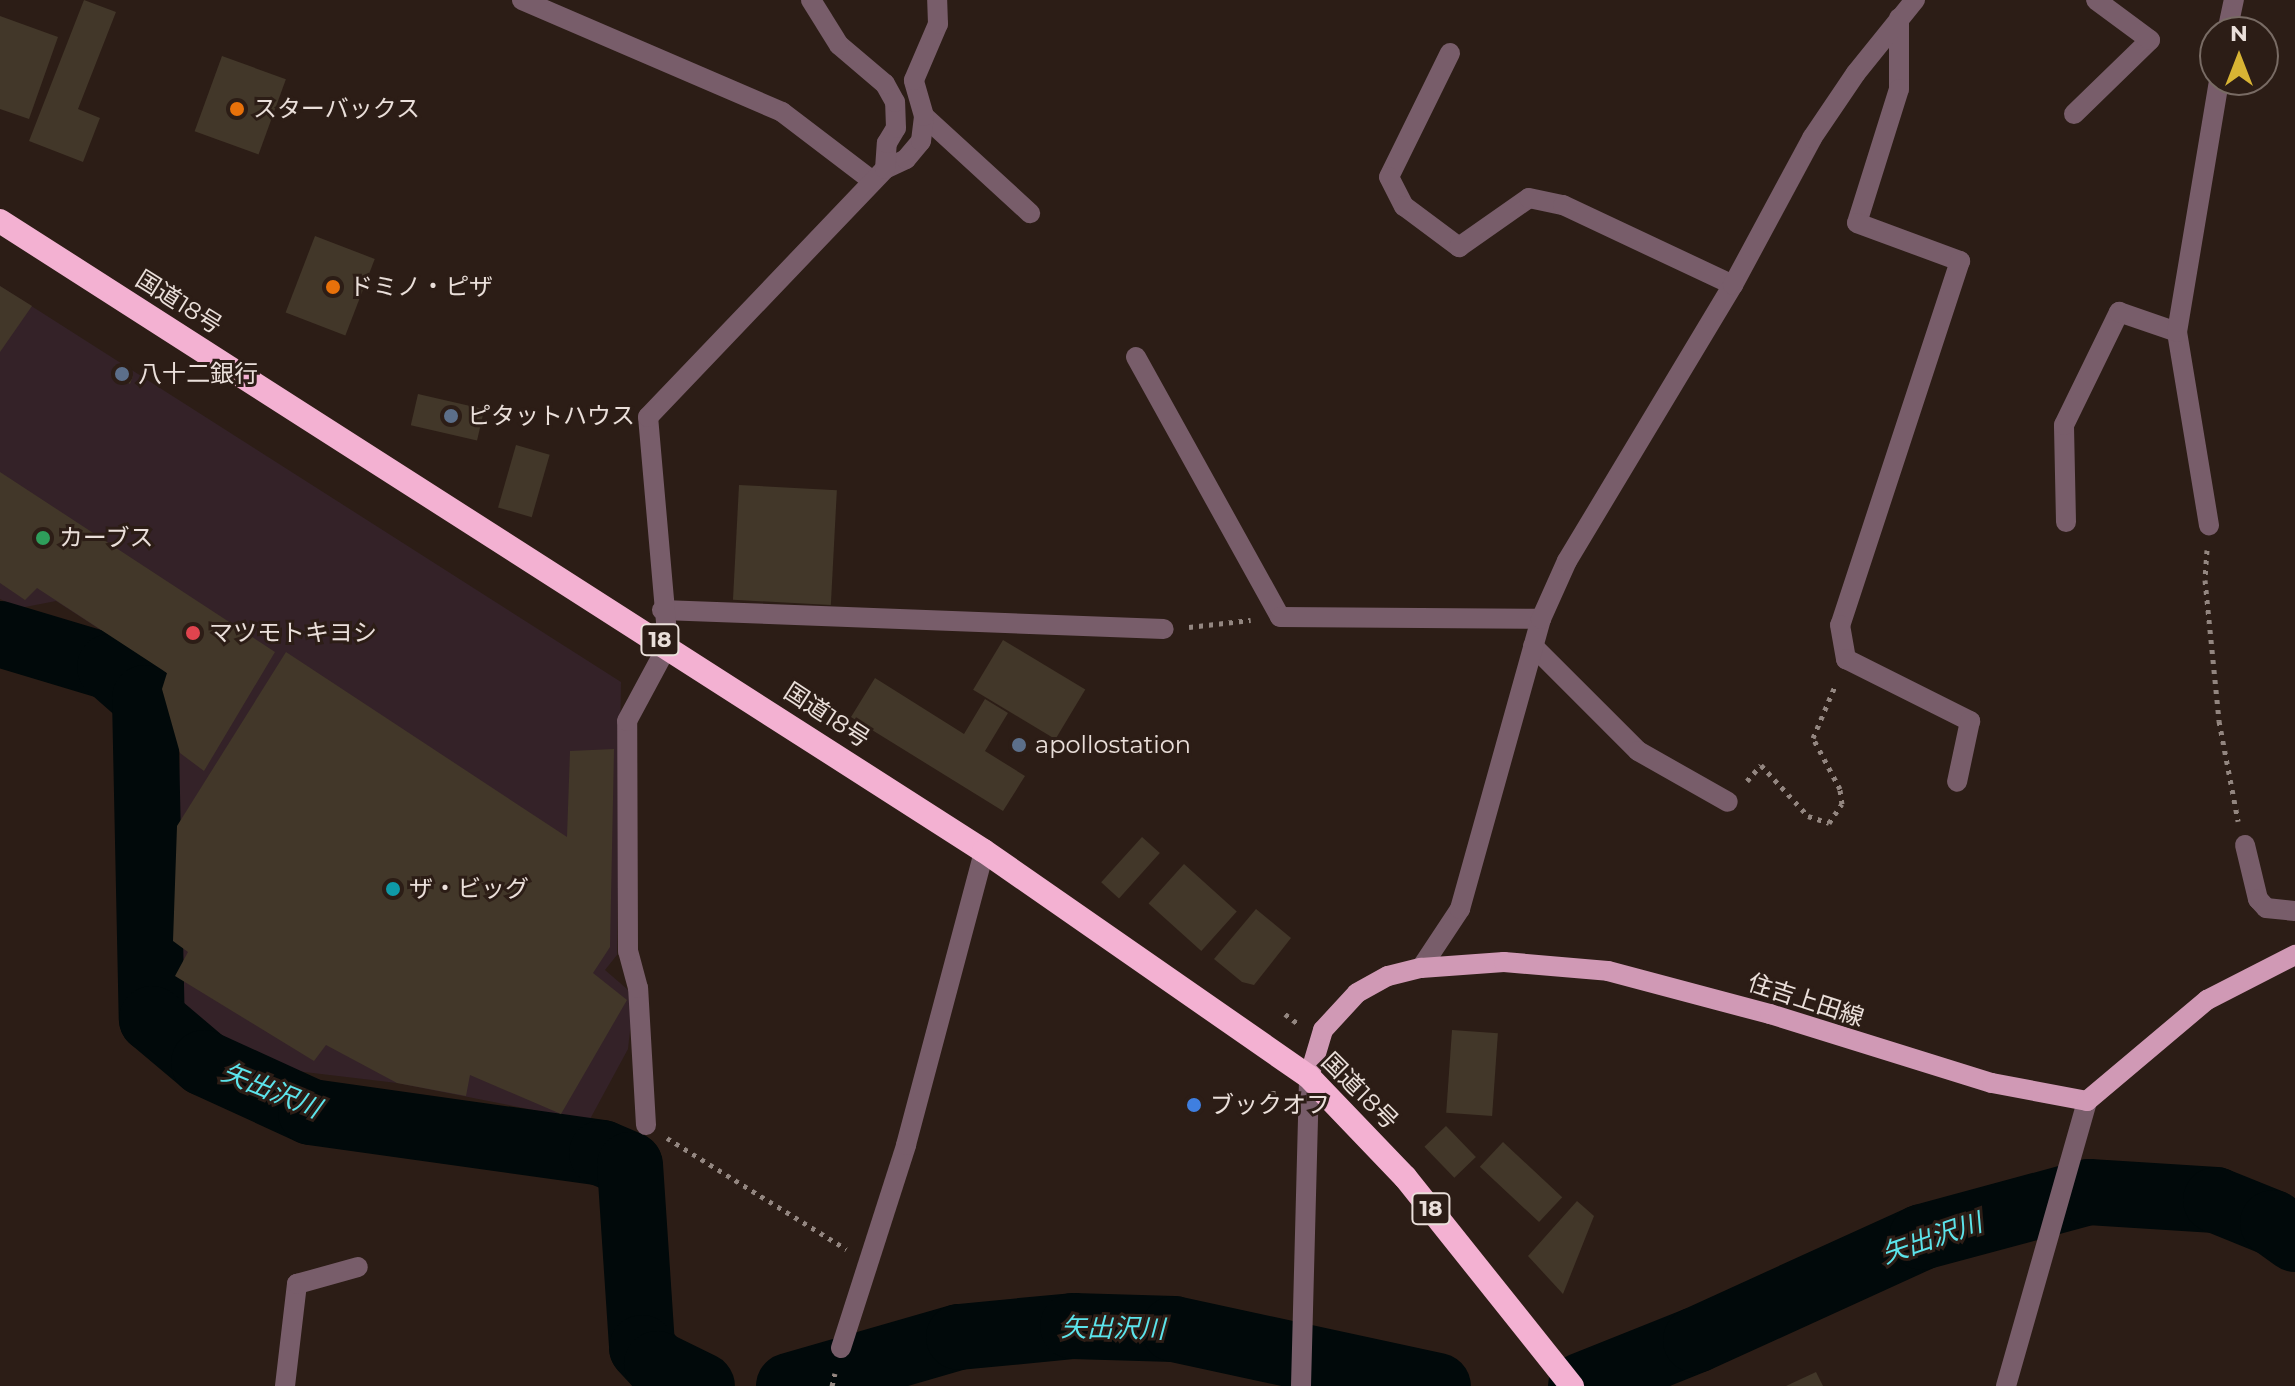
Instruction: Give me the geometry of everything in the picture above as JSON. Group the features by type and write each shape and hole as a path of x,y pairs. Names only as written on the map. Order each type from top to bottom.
{"highway":[{"name":"国道18号","path":"0,221 668,645 984,851 1309,1077 1405,1177 1572,1386"}],"main road":[{"path":"2087,1101 2207,1000 2295,955"},
{"name":"住吉上田線","path":"1309,1077 1323,1030 1357,993 1388,976 1421,968 1504,962 1608,971 1770,1014 1992,1083 2087,1101"}],"street":[{"path":"522,0 782,112 877,174"},
{"path":"811,0 839,45 885,84 895,102 896,128 887,143 877,174"},
{"path":"646,1125 638,988 628,951 627,721 668,645 662,610 648,417 877,174 906,159 921,141 924,116 914,80 938,24 937,0"},
{"path":"1421,968 1460,909 1541,619 1567,561 1733,285 1812,138 1915,0"},
{"path":"2074,114 2150,40 2096,0"},
{"path":"1899,18 1899,89 1857,223 1960,261 1840,625 1846,659 1970,721 1957,782"},
{"path":"1450,53 1389,177 1404,206 1459,247 1529,198 1563,205 1733,285"},
{"path":"2209,525 2177,332 2216,96"},
{"path":"924,116 1030,213"},
{"path":"2066,522 2064,425 2119,312 2177,332"},
{"path":"1136,357 1280,617 1541,619"},
{"path":"662,610 1164,629"},
{"path":"1533,646 1638,751 1728,802"},
{"path":"2245,845 2258,899 2266,908 2295,911"},
{"path":"841,1348 906,1145 984,851"},
{"path":"1301,1386 1309,1077"},
{"path":"2006,1386 2087,1101"},
{"path":"285,1386 297,1284 358,1267"}],"path":[{"path":"2209,525 2205,580 2219,721 2228,785 2245,845"},
{"path":"1164,629 1280,617"},
{"path":"1728,802 1761,765 1808,816 1829,823 1842,804 1840,789 1813,738 1846,659"},
{"path":"646,1125 868,1263"}],"shaded area":[{"path":"0,286 621,682 617,955 605,970 634,995 628,1049 589,1121 397,1083 254,1066 192,1038 176,1008 173,941 180,753 162,689 167,673 56,601 20,608 0,599"}],"building":[{"path":"84,0 116,12 78,109 100,118 83,162 29,141"},
{"path":"0,16 58,37 29,119 0,109"},
{"path":"222,56 286,79 259,154 195,131"},
{"path":"315,236 375,259 345,335 286,313"},
{"path":"0,286 32,306 0,352"},
{"name":"八十二銀行","path":"115,365 133,376 130,384 112,371"},
{"path":"418,394 484,409 477,440 411,425"},
{"path":"516,445 550,455 532,517 498,507"},
{"path":"0,472 275,652 204,771 180,753 162,689 167,673 37,588 25,600 0,583"},
{"path":"739,485 837,490 831,605 733,600"},
{"path":"1003,640 1085,689 1055,739 973,690"},
{"name":"ザ・ビッグ","path":"286,652 567,837 570,751 614,749 610,947 593,973 627,1000 561,1114 470,1075 466,1096 397,1083 326,1045 314,1061 175,976 188,952 173,941 177,826"},
{"path":"875,678 964,734 985,699 1008,713 985,751 1025,776 1003,811 851,717"},
{"path":"1142,837 1160,853 1119,898 1101,882"},
{"path":"1184,864 1237,912 1201,951 1149,903"},
{"path":"1256,909 1291,938 1254,985 1242,982 1214,959"},
{"path":"1452,1030 1498,1033 1492,1116 1446,1113"},
{"path":"1446,1126 1476,1157 1454,1178 1424,1147"},
{"path":"1503,1142 1562,1197 1539,1222 1480,1167"},
{"path":"1577,1201 1594,1216 1563,1294 1528,1256"},
{"path":"1816,1372 1823,1386 1786,1386"}],"waterway":[{"name":"矢出沢川","path":"0,634 110,667 145,698 152,1019 204,1063 311,1112 602,1153 630,1165 642,1348 657,1364 702,1386"},
{"name":"矢出沢川","path":"1581,1386 1696,1340 1922,1237 2089,1192 2216,1200 2273,1223 2295,1239"},
{"name":"矢出沢川","path":"789,1386 959,1337 1073,1326 1174,1329 1438,1386"}],"place":[{"name":"スターバックス","path":"237,109"},
{"name":"ドミノ・ピザ","path":"333,287"},
{"name":"八十二銀行","path":"122,374"},
{"name":"ピタットハウス","path":"451,416"},
{"name":"カーブス","path":"43,538"},
{"name":"マツモトキヨシ","path":"193,633"},
{"name":"apollostation","path":"1019,745"},
{"name":"ザ・ビッグ","path":"393,889"},
{"name":"ブックオフ","path":"1194,1105"}]}
